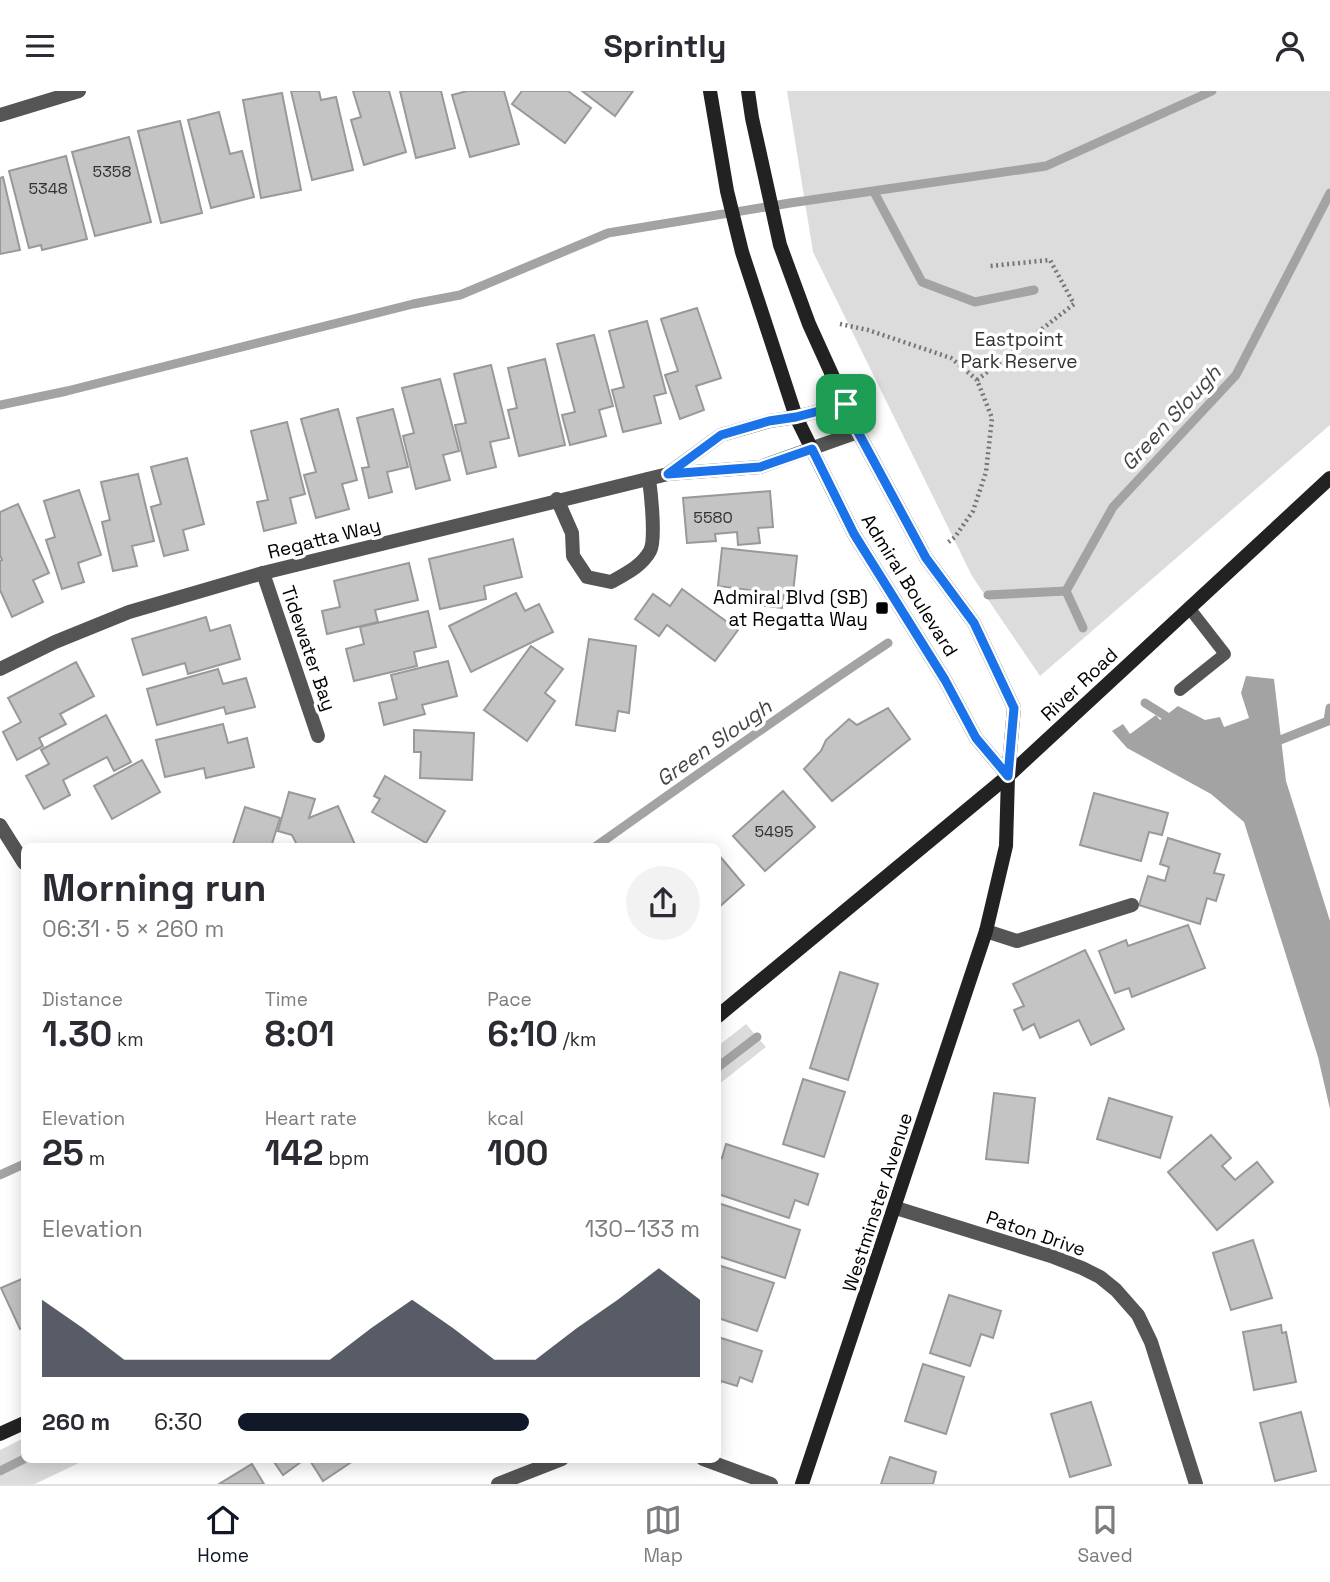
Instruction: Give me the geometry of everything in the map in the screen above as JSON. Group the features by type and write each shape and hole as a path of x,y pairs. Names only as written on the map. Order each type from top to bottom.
{"street":[{"path":"0,115 79,91"},
{"name":"Admiral Boulevard","path":"710,91 727,191 743,252 796,417 854,534 945,680 976,738 1008,776"},
{"name":"Admiral Boulevard","path":"748,91 780,245 809,324 858,432 926,558 974,623 1014,708 1008,776"},
{"name":"Regatta Way","path":"668,474 721,435 846,404"},
{"name":"Regatta Way","path":"0,669 55,642 129,612 262,573 668,474 760,467 858,432"},
{"name":"River Road","path":"721,1014 1008,776 1330,478"},
{"path":"558,499 572,533 573,555 587,577 611,582 635,569 652,550 649,479"},
{"name":"Tidewater Bay","path":"262,573 318,736"},
{"name":"Westminster Avenue","path":"802,1484 986,931 1006,846 1008,776"},
{"path":"0,825 21,858"},
{"path":"986,931 1017,941 1132,905"},
{"name":"Paton Drive","path":"896,1208 1051,1256 1100,1277 1116,1290 1138,1315 1151,1342 1196,1484"},
{"path":"0,1434 21,1424"},
{"path":"498,1484 552,1463"},
{"path":"714,1463 771,1484"}],"lane":[{"path":"1180,690 1226,654 1190,609"}],"path":[{"path":"977,380 1074,304 1050,260 990,266"},
{"path":"840,324 868,330 951,358 977,380 992,418 986,472 973,511 955,537 946,544"}],"green space":[{"name":"Eastpoint Park Reserve","path":"787,91 1330,91 1330,425 1040,676 972,576 813,252"},
{"path":"746,1024 766,1047 721,1083 721,1044"},
{"path":"21,1440 21,1463 79,1463 35,1484 0,1484 0,1450"}],"shaded area":[{"path":"1246,676 1274,679 1286,781 1330,921 1330,1109 1318,1057 1244,822 1211,794 1127,748 1112,731 1123,724 1130,734 1156,715 1160,720 1178,706 1205,720 1220,717 1224,727 1249,718 1241,693"}],"building":[{"path":"291,91 319,91 321,100 336,97 353,170 312,180"},
{"path":"353,91 389,91 406,152 364,165 351,120 361,117"},
{"path":"400,91 441,91 455,148 416,158"},
{"path":"467,91 504,91 519,144 470,157 452,95"},
{"path":"522,91 568,91 591,108 565,143 512,104"},
{"path":"582,91 633,91 615,116"},
{"path":"282,93 301,190 261,198 243,100"},
{"path":"219,112 230,154 242,151 254,197 211,208 188,120"},
{"path":"180,121 202,213 161,223 138,131"},
{"path":"129,137 151,222 95,236 72,152"},
{"path":"66,156 87,239 42,250 41,245 29,248 9,171"},
{"path":"3,177 20,250 0,254 0,178"},
{"path":"697,308 721,378 696,386 704,410 680,419 665,375 678,371 661,319"},
{"path":"647,321 666,393 654,396 661,423 623,432 612,390 624,387 609,331"},
{"path":"594,335 613,406 599,410 606,436 570,445 562,415 575,412 557,344"},
{"path":"545,359 565,445 519,456 508,410 517,408 508,368"},
{"path":"491,365 509,438 490,442 496,467 467,474 455,425 466,423 454,374"},
{"path":"440,379 459,451 443,455 450,480 416,489 403,436 414,433 402,388"},
{"path":"338,409 357,480 342,484 349,509 316,518 304,475 316,472 301,419"},
{"path":"393,409 408,467 387,472 392,492 369,498 362,468 369,467 357,418"},
{"path":"287,422 305,494 290,498 296,523 264,531 257,502 268,500 251,431"},
{"path":"187,458 204,524 183,530 188,550 164,556 151,507 161,504 151,467"},
{"path":"138,474 154,541 132,546 137,566 113,571 102,522 110,520 101,482"},
{"path":"79,490 101,555 78,563 84,582 62,589 46,540 55,537 44,501"},
{"path":"770,491 773,527 758,528 760,543 738,545 737,532 715,534 716,541 687,543 683,498"},
{"path":"18,504 49,573 33,580 43,602 12,617 0,590 0,512"},
{"path":"513,539 522,577 484,586 486,599 440,609 429,559"},
{"path":"722,548 797,556 793,593 784,592 782,608 749,604 750,590 718,586"},
{"path":"409,563 418,600 375,610 378,622 327,634 322,611 340,607 334,581"},
{"path":"682,589 738,630 715,661 667,625 659,636 635,619 653,594 670,606"},
{"path":"516,593 525,611 539,604 553,632 471,672 449,626"},
{"path":"428,611 436,647 414,652 417,666 354,681 346,649 364,644 360,627"},
{"path":"206,617 210,631 230,625 240,659 188,674 185,663 143,675 132,639"},
{"path":"589,639 636,646 629,713 618,711 615,731 576,725"},
{"path":"531,646 563,669 545,693 555,701 527,741 484,710"},
{"path":"448,661 457,696 422,705 425,714 384,725 379,703 397,699 391,675"},
{"path":"76,662 94,696 60,714 66,724 39,738 43,746 17,760 3,732 21,722 8,698"},
{"path":"218,669 223,684 246,678 255,707 226,714 224,707 157,725 147,689"},
{"path":"888,708 910,739 832,801 804,769 821,751 826,740 849,719 857,725"},
{"path":"106,715 131,762 114,771 107,757 63,780 70,795 44,809 26,776 49,764 41,750"},
{"path":"223,724 228,743 247,738 254,767 206,778 204,768 165,777 156,740"},
{"path":"414,730 474,733 472,780 420,778 421,752 414,752"},
{"path":"142,760 160,792 112,819 94,786"},
{"path":"385,776 445,811 426,843 372,812 380,799 374,796"},
{"path":"783,791 815,827 765,871 733,836"},
{"path":"289,792 315,799 309,818 338,806 354,843 296,843 292,835 278,831"},
{"path":"1094,793 1168,813 1162,835 1149,832 1141,861 1080,845"},
{"path":"245,807 280,818 272,843 233,843"},
{"path":"1168,838 1220,854 1214,873 1224,875 1216,901 1207,898 1200,924 1139,905 1148,876 1165,881 1169,867 1160,864"},
{"path":"721,858 744,885 721,905"},
{"path":"1188,925 1205,968 1132,997 1129,988 1115,993 1099,951 1126,940 1128,946"},
{"path":"1085,950 1124,1029 1091,1045 1079,1020 1040,1038 1034,1024 1023,1030 1014,1010 1024,1006 1013,984"},
{"path":"840,972 878,984 848,1080 810,1068"},
{"path":"803,1079 845,1092 824,1157 783,1144"},
{"path":"994,1093 1035,1098 1028,1163 986,1159"},
{"path":"1109,1098 1172,1117 1160,1158 1097,1139"},
{"path":"1211,1135 1231,1158 1222,1166 1235,1180 1257,1162 1273,1182 1217,1230 1168,1172"},
{"path":"726,1144 818,1174 808,1205 795,1200 789,1218 721,1195 722,1158"},
{"path":"721,1204 800,1230 785,1278 721,1257"},
{"path":"1253,1240 1272,1298 1231,1310 1213,1253"},
{"path":"721,1266 774,1283 757,1331 721,1319"},
{"path":"21,1279 20,1329 1,1288"},
{"path":"949,1295 1001,1311 993,1338 981,1334 970,1366 930,1353"},
{"path":"1281,1325 1282,1333 1286,1332 1296,1382 1254,1390 1243,1332"},
{"path":"721,1338 762,1351 752,1382 740,1377 737,1386 721,1381"},
{"path":"923,1364 964,1377 946,1434 905,1421"},
{"path":"1091,1402 1111,1465 1070,1477 1051,1414"},
{"path":"1301,1412 1316,1471 1275,1481 1260,1423"},
{"path":"890,1457 936,1472 933,1484 881,1484"},
{"path":"275,1463 300,1463 283,1475"},
{"path":"312,1463 350,1463 323,1481"},
{"path":"252,1464 264,1484 219,1484"}],"waterway":[{"path":"0,405 67,391 413,304 460,295 608,233 790,203 1046,166 1212,91"},
{"path":"874,192 922,282 975,302 1034,290"},
{"name":"Green Slough","path":"1066,591 1113,507 1236,375 1330,193"},
{"path":"1066,591 1083,628"},
{"name":"Green Slough","path":"988,595 1066,591"},
{"name":"Green Slough","path":"601,843 888,643"},
{"path":"1145,703 1175,722"},
{"path":"1270,744 1328,721 1330,708"},
{"path":"721,1065 757,1037"},
{"name":"Green Slough","path":"0,1175 21,1165"},
{"path":"0,1471 21,1460"}],"place":[{"name":"Admiral Blvd (SB) at Regatta Way","path":"882,608"}],"route":[{"path":"846,404 858,432 926,558 974,623 1014,708 1008,776 976,738 945,680 854,534 812,449 760,467 668,474 721,435 846,404"}]}
